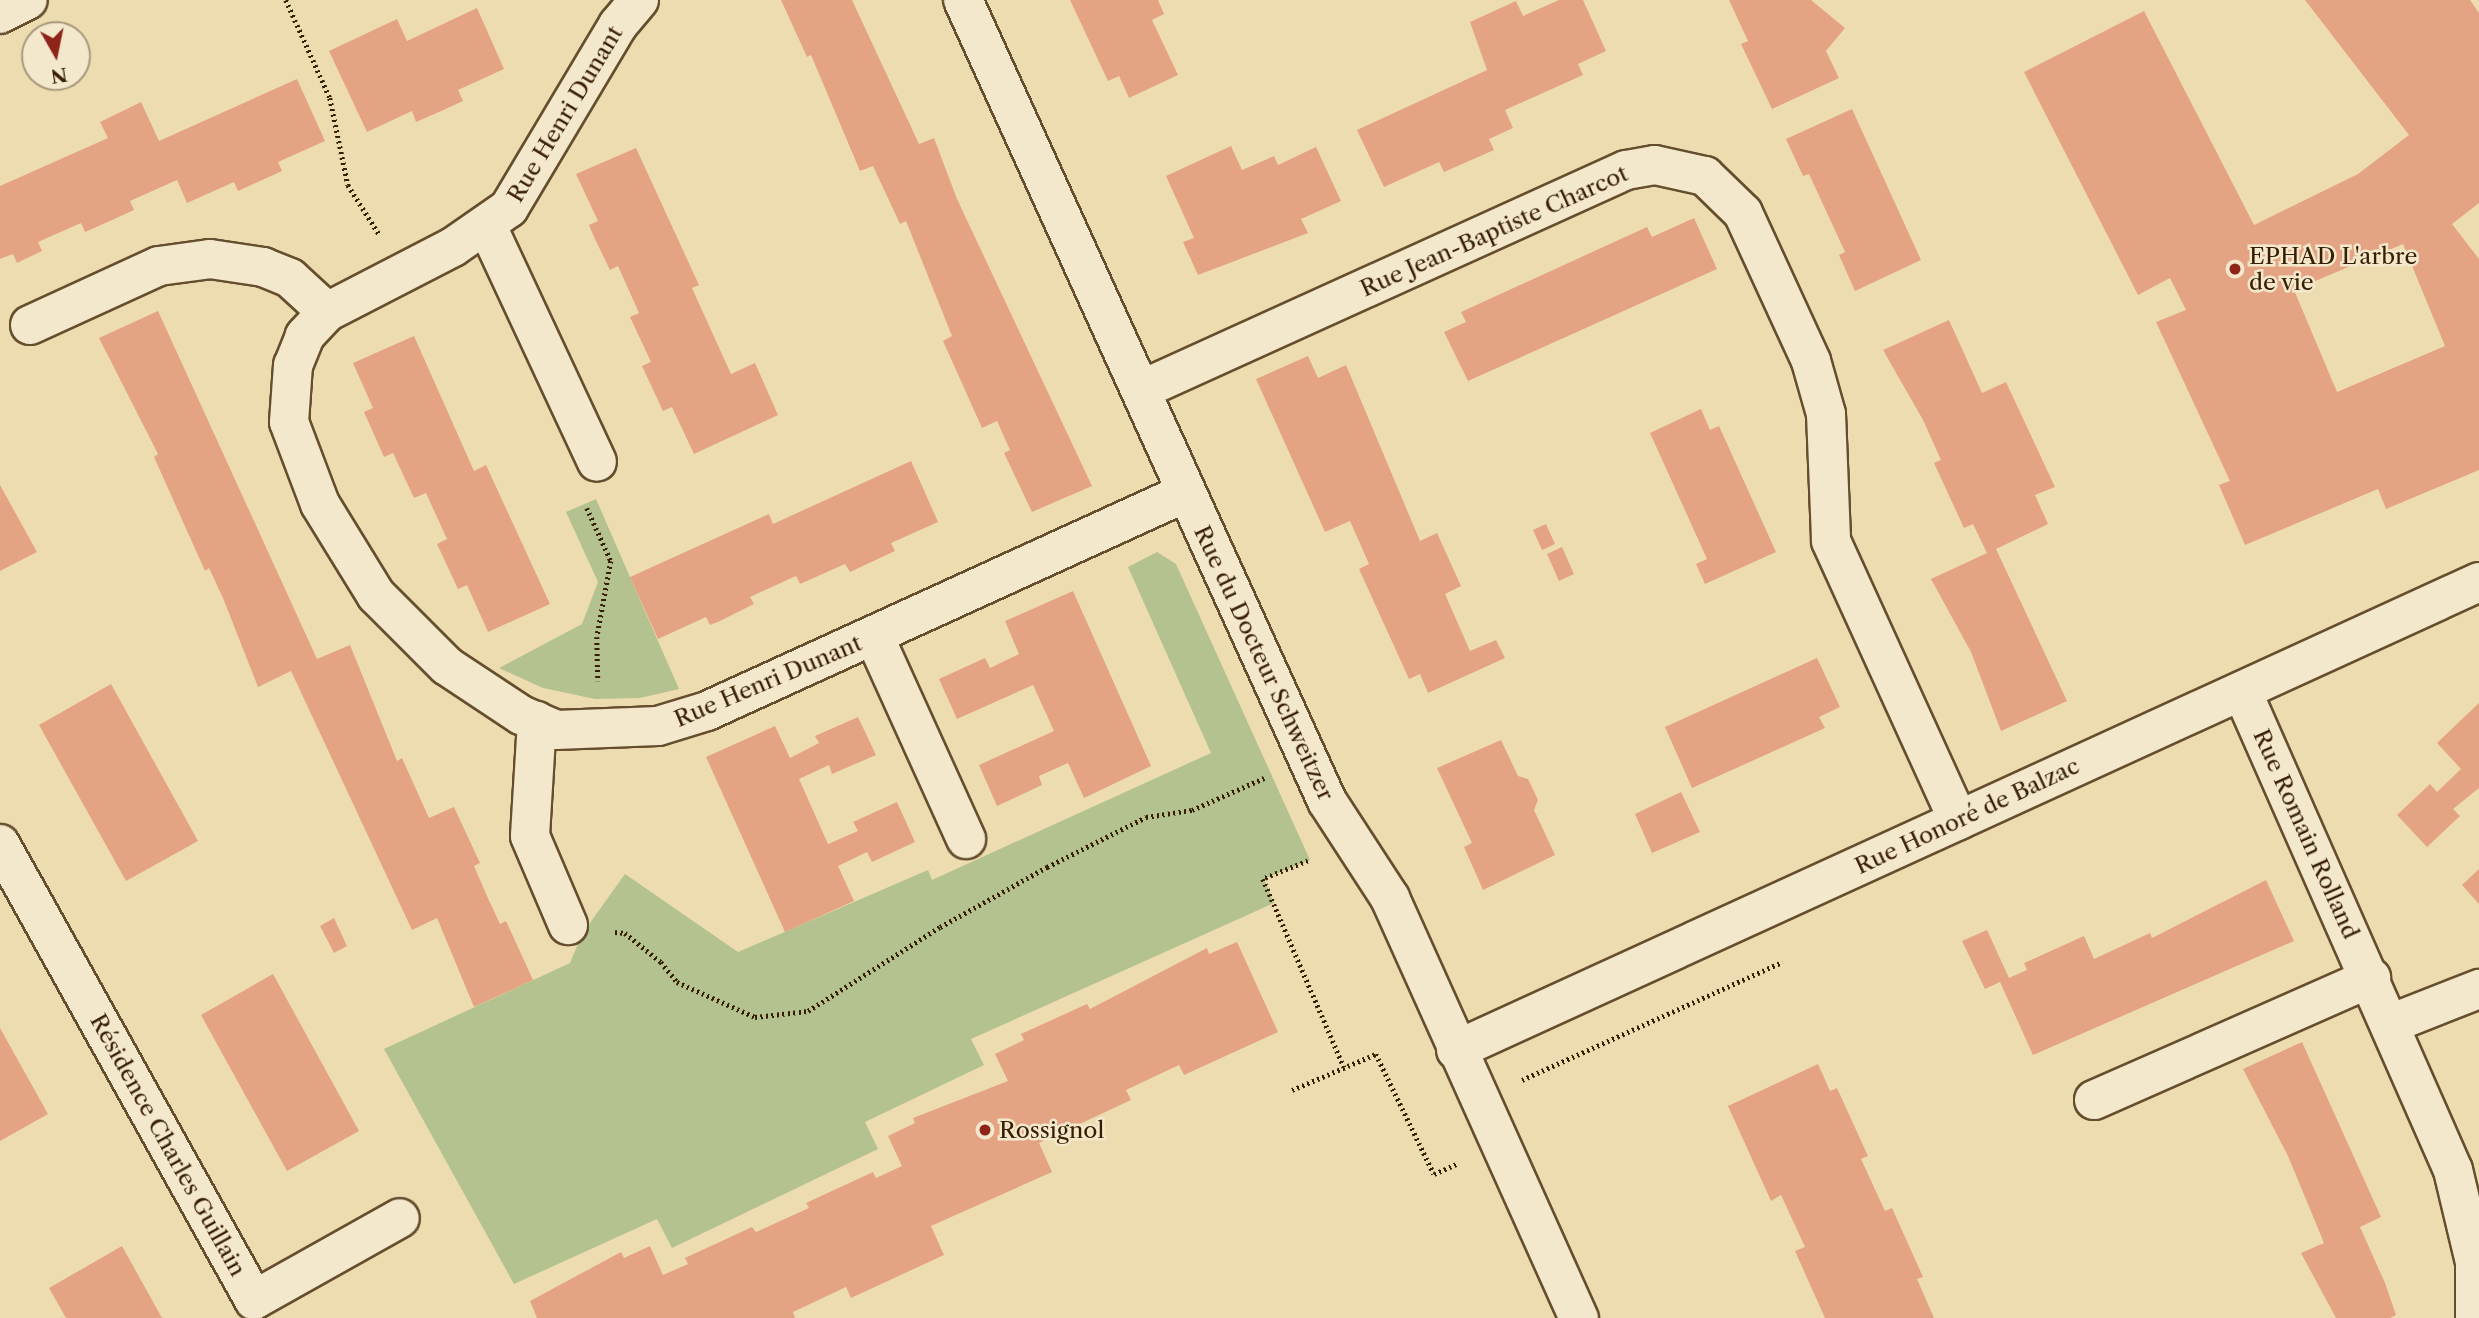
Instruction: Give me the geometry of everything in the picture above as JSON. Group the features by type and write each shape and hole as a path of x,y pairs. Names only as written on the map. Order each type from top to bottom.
{"street":[{"path":"0,14 28,0"},
{"name":"Rue Henri Dunant","path":"639,0 602,51 528,182 487,226 403,274 327,312 305,335 288,393 289,422 320,504 376,595 447,666 537,722 588,733 658,726 707,711 1185,494"},
{"name":"Rue du Docteur Schweitzer","path":"963,0 1143,389 1185,494 1327,801 1390,898 1456,1050 1579,1318"},
{"name":"Rue Jean-Baptiste Charcot","path":"1143,389 1626,170 1655,165 1705,176 1742,213 1811,361 1826,414 1832,541 1958,820"},
{"path":"487,226 597,462"},
{"path":"30,326 159,266 210,259 263,267 290,278 327,312"},
{"name":"Rue Honoré de Balzac","path":"1456,1050 2479,582"},
{"name":"Rue Henri Dunant","path":"874,636 966,839"},
{"name":"Rue Romain Rolland","path":"2242,691 2371,978 2466,1212 2475,1318"},
{"path":"537,722 530,836 568,925"},
{"name":"Résidence Charles Guillain","path":"0,845 254,1300 400,1218"},
{"path":"2094,1100 2371,978"},
{"path":"2390,1024 2479,989"}],"path":[{"path":"286,0 330,98 348,185 403,274"},
{"path":"588,733 611,561 582,497 597,462"},
{"path":"568,925 582,934 625,933 677,982 755,1017 808,1011 940,927 1146,817 1192,810 1270,775"},
{"path":"1304,848 1310,860 1264,879 1344,1067"}],"green space":[{"path":"596,499 679,689 640,698 595,699 543,688 499,668 582,624 598,582 566,512"},
{"path":"1157,552 1176,564 1310,860 1264,879 1274,903 971,1039 984,1065 865,1122 878,1149 672,1248 657,1219 514,1284 384,1049 570,963 582,934 625,874 738,952 928,870 932,880 1211,753 1128,567"}],"building":[{"path":"781,0 852,0 919,144 934,138 957,199 1092,486 1032,512 1004,453 1010,450 997,421 982,428 943,341 952,336 906,221 900,224 873,166 860,171 811,55 807,57"},
{"path":"1070,0 1158,0 1164,14 1152,20 1178,75 1129,98 1119,76 1108,81"},
{"path":"1559,0 1583,0 1606,51 1578,64 1583,75 1505,110 1513,128 1489,139 1494,150 1444,172 1439,162 1384,187 1357,130 1487,70 1470,22 1516,1 1523,16"},
{"path":"1729,0 1811,0 1845,28 1826,51 1839,78 1772,109 1741,44 1748,41"},
{"name":"EPHAD L'arbre de vie","path":"2305,0 2470,0 2479,13 2479,203 2452,224 2479,259 2479,470 2386,509 2378,489 2245,545 2219,485 2230,481 2156,322 2186,310 2170,278 2138,295 2024,72 2144,11 2254,225 2358,174 2409,135","holes":["2403,244 2445,346 2337,392 2294,290"]},
{"path":"477,8 504,69 458,90 463,101 416,122 412,111 367,132 329,51 397,19 407,41"},
{"path":"297,79 325,141 278,162 282,171 238,191 234,182 187,203 177,180 130,201 134,210 110,221 85,232 81,223 38,242 42,251 17,263 13,254 0,259 0,186 108,138 100,122 141,102 159,141"},
{"path":"1852,109 1921,260 1855,291 1839,255 1845,252 1809,174 1803,176 1786,139"},
{"path":"1231,146 1242,170 1274,156 1278,165 1316,147 1341,201 1301,219 1308,233 1198,275 1183,242 1194,238 1166,176"},
{"path":"636,148 699,285 692,288 731,374 755,363 778,415 694,454 672,407 663,411 642,366 651,362 630,317 639,313 618,266 610,270 594,237 589,225 598,221 576,174"},
{"path":"1694,218 1717,269 1468,381 1444,332 1466,322 1461,312 1647,227 1652,237"},
{"path":"158,311 317,659 350,645 397,761 402,758 429,818 454,807 480,863 474,866 487,896 500,924 506,921 533,980 474,1007 437,918 412,930 291,671 258,687 223,598 209,568 205,571 154,457 158,454 99,338"},
{"path":"1949,320 1982,393 2006,382 2055,487 2035,495 2048,524 1996,549 2067,701 2001,731 1971,652 1931,579 1987,553 1973,524 1964,528 1934,463 1941,460 1923,420 1883,350"},
{"path":"414,336 474,471 486,465 550,604 488,632 467,585 458,589 437,544 447,539 426,493 414,498 393,453 384,457 364,412 373,408 353,363"},
{"path":"1308,356 1318,378 1346,365 1420,541 1437,533 1461,586 1445,594 1470,651 1496,640 1505,658 1428,693 1420,674 1409,679 1359,569 1369,564 1350,521 1325,532 1256,379"},
{"path":"1701,409 1710,430 1719,426 1776,552 1705,584 1696,564 1707,559 1650,433"},
{"path":"911,461 938,522 891,543 895,551 850,572 845,564 800,584 796,576 750,597 754,604 720,621 710,625 706,617 658,639 630,577 769,514 773,524"},
{"path":"0,485 37,552 0,571"},
{"path":"1546,524 1555,544 1542,550 1533,530"},
{"path":"1562,547 1574,574 1559,581 1547,554"},
{"path":"1073,591 1151,766 1084,798 1068,763 1039,776 1042,785 997,806 979,765 1054,731 1033,685 957,719 939,679 985,658 990,668 1019,654 1005,621"},
{"path":"1817,658 1840,707 1819,717 1825,728 1692,788 1665,727"},
{"path":"111,684 198,841 126,881 39,725"},
{"path":"2479,703 2479,788 2453,809 2460,816 2427,847 2397,815 2430,784 2437,792 2461,769 2437,743"},
{"path":"858,717 876,755 832,774 829,765 799,779 828,844 858,831 853,822 897,802 915,842 872,862 867,852 838,866 854,901 785,932 706,757 775,726 790,758 819,743 815,736"},
{"path":"1501,740 1518,776 1528,779 1538,800 1534,810 1555,855 1483,890 1464,847 1472,843 1437,768"},
{"path":"1681,792 1700,832 1652,853 1635,814"},
{"path":"2479,869 2479,904 2462,885"},
{"path":"2266,880 2294,941 2033,1055 2000,982 1985,989 1962,941 1987,930 2009,978 2027,970 2024,963 2084,936 2094,959 2150,933 2152,938"},
{"path":"334,918 347,946 334,953 320,926"},
{"name":"Rossignol","path":"1237,942 1278,1032 1184,1075 1179,1065 1126,1090 1131,1100 1039,1143 1052,1172 931,1226 944,1255 851,1298 846,1287 793,1312 795,1318 537,1318 530,1301 621,1252 624,1258 650,1246 663,1275 688,1264 685,1258 752,1227 756,1232 809,1208 806,1203 873,1172 876,1178 902,1166 888,1136 915,1123 913,1118 1008,1081 995,1054 1024,1040 1021,1034 1087,1004 1090,1009 1207,948 1209,954"},
{"path":"273,974 359,1131 287,1171 201,1015"},
{"path":"0,1028 48,1114 0,1141"},
{"path":"2302,1042 2381,1217 2360,1227 2396,1315 2390,1318 2336,1318 2301,1253 2324,1243 2288,1156 2243,1069"},
{"path":"1818,1064 1830,1091 1837,1088 1868,1156 1861,1159 1885,1211 1892,1208 1923,1277 1917,1279 1934,1318 1825,1318 1795,1251 1805,1247 1781,1195 1771,1201 1728,1106"},
{"path":"122,1246 162,1318 66,1318 49,1288"}],"place":[{"name":"EPHAD L'arbre de vie","path":"2235,269"},
{"name":"Rossignol","path":"985,1130"}]}
